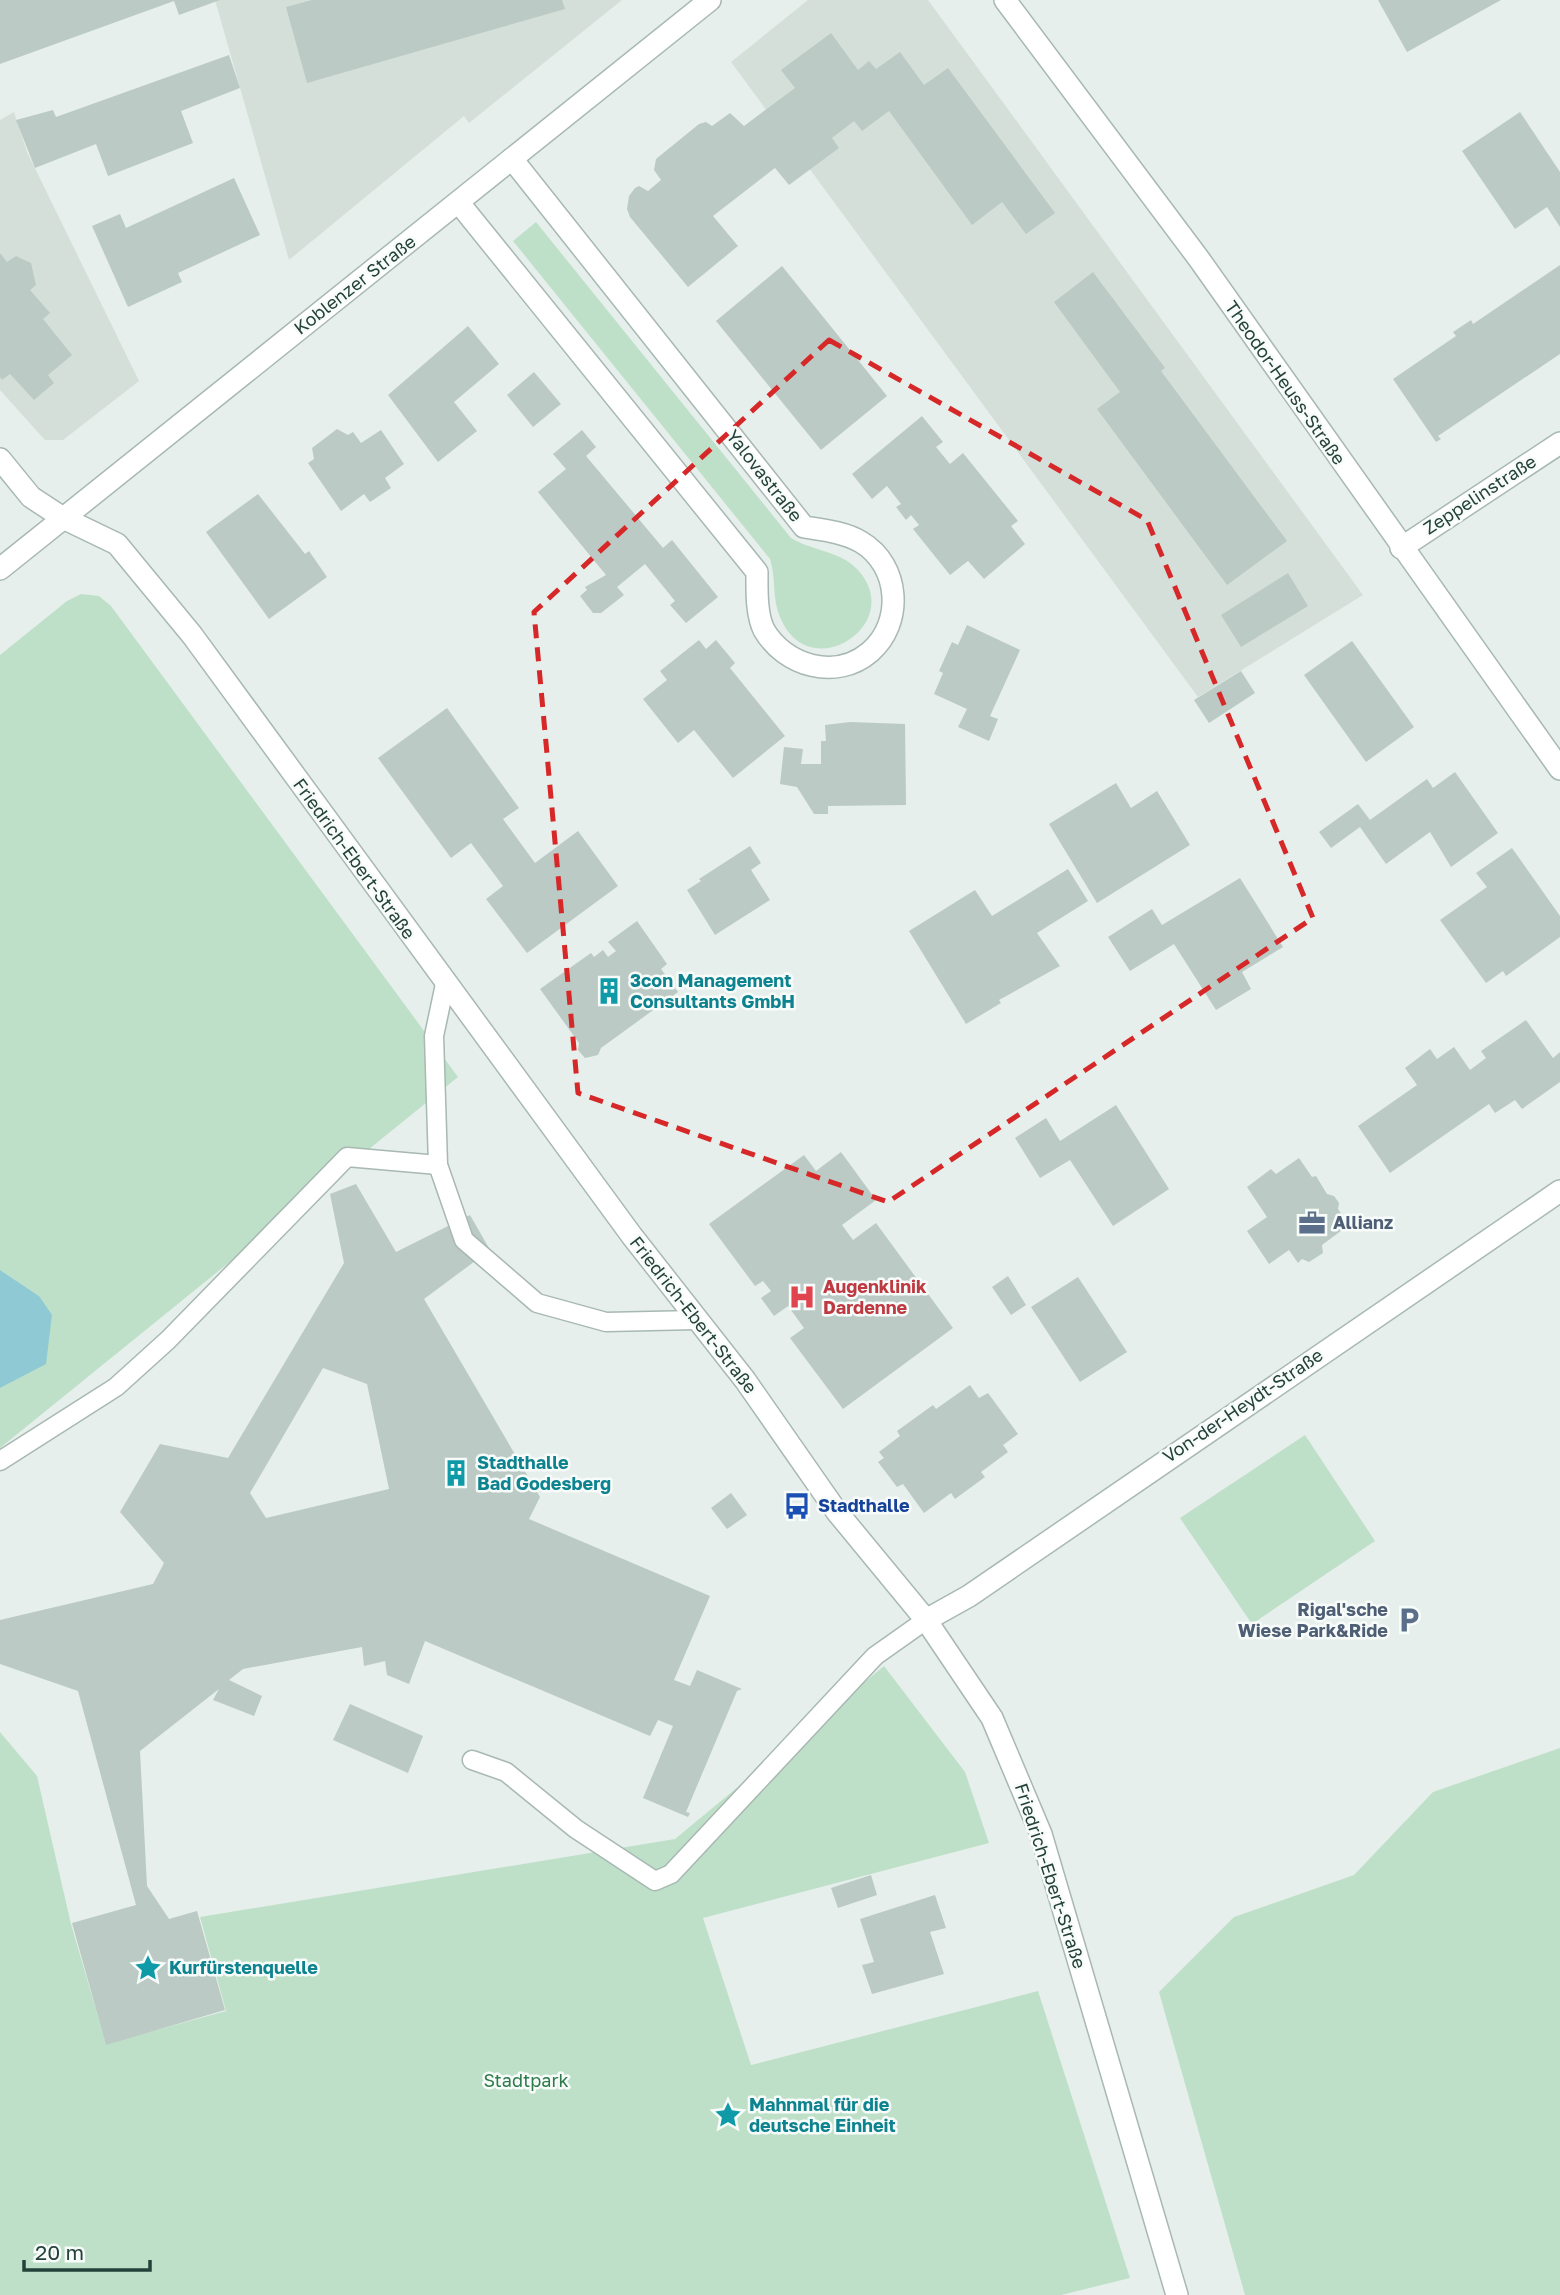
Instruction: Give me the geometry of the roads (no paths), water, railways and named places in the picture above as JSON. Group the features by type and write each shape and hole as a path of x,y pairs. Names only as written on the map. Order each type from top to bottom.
{"street":[{"name":"Koblenzer Straße","path":"0,569 710,0"},
{"name":"Theodor-Heuss-Straße","path":"1005,0 1199,259 1560,769"},
{"name":"Yalovastraße","path":"459,203 757,572 763,629 785,656 815,668 848,665 869,653 882,639 891,618 894,601 890,578 878,556 862,542 848,536 804,527 512,159"},
{"name":"Zeppelinstraße","path":"1401,548 1560,443"},
{"name":"Friedrich-Ebert-Straße","path":"0,459 30,497 63,518 117,544 192,635 445,984 696,1320 745,1380 837,1512 926,1620 992,1718 1041,1834 1177,2295"},
{"name":"Von-der-Heydt-Straße","path":"926,1620 969,1596 1560,1191"}],"lane":[{"path":"445,984 434,1036 438,1164 464,1240 537,1303 606,1322 696,1320"},
{"path":"0,1461 116,1387 168,1340 347,1157 438,1164"},
{"path":"472,1760 506,1772 576,1829 655,1881 671,1874 876,1656 926,1620"}],"water":[{"path":"0,1270 39,1296 52,1315 46,1364 0,1388"}],"place":[{"name":"3con Management Consultants GmbH","path":"609,991"},
{"name":"Allianz","path":"1312,1223"},
{"name":"Augenklinik Dardenne","path":"802,1297"},
{"name":"Stadthalle Bad Godesberg","path":"456,1473"},
{"name":"Stadthalle","path":"797,1506"},
{"name":"Rigal'sche Wiese Park&Ride","path":"1409,1620"},
{"name":"Kurfürstenquelle","path":"148,1968"},
{"name":"Mahnmal für die deutsche Einheit","path":"728,2115"}],"park label":[{"name":"Stadtpark","path":"526,2081"}]}
